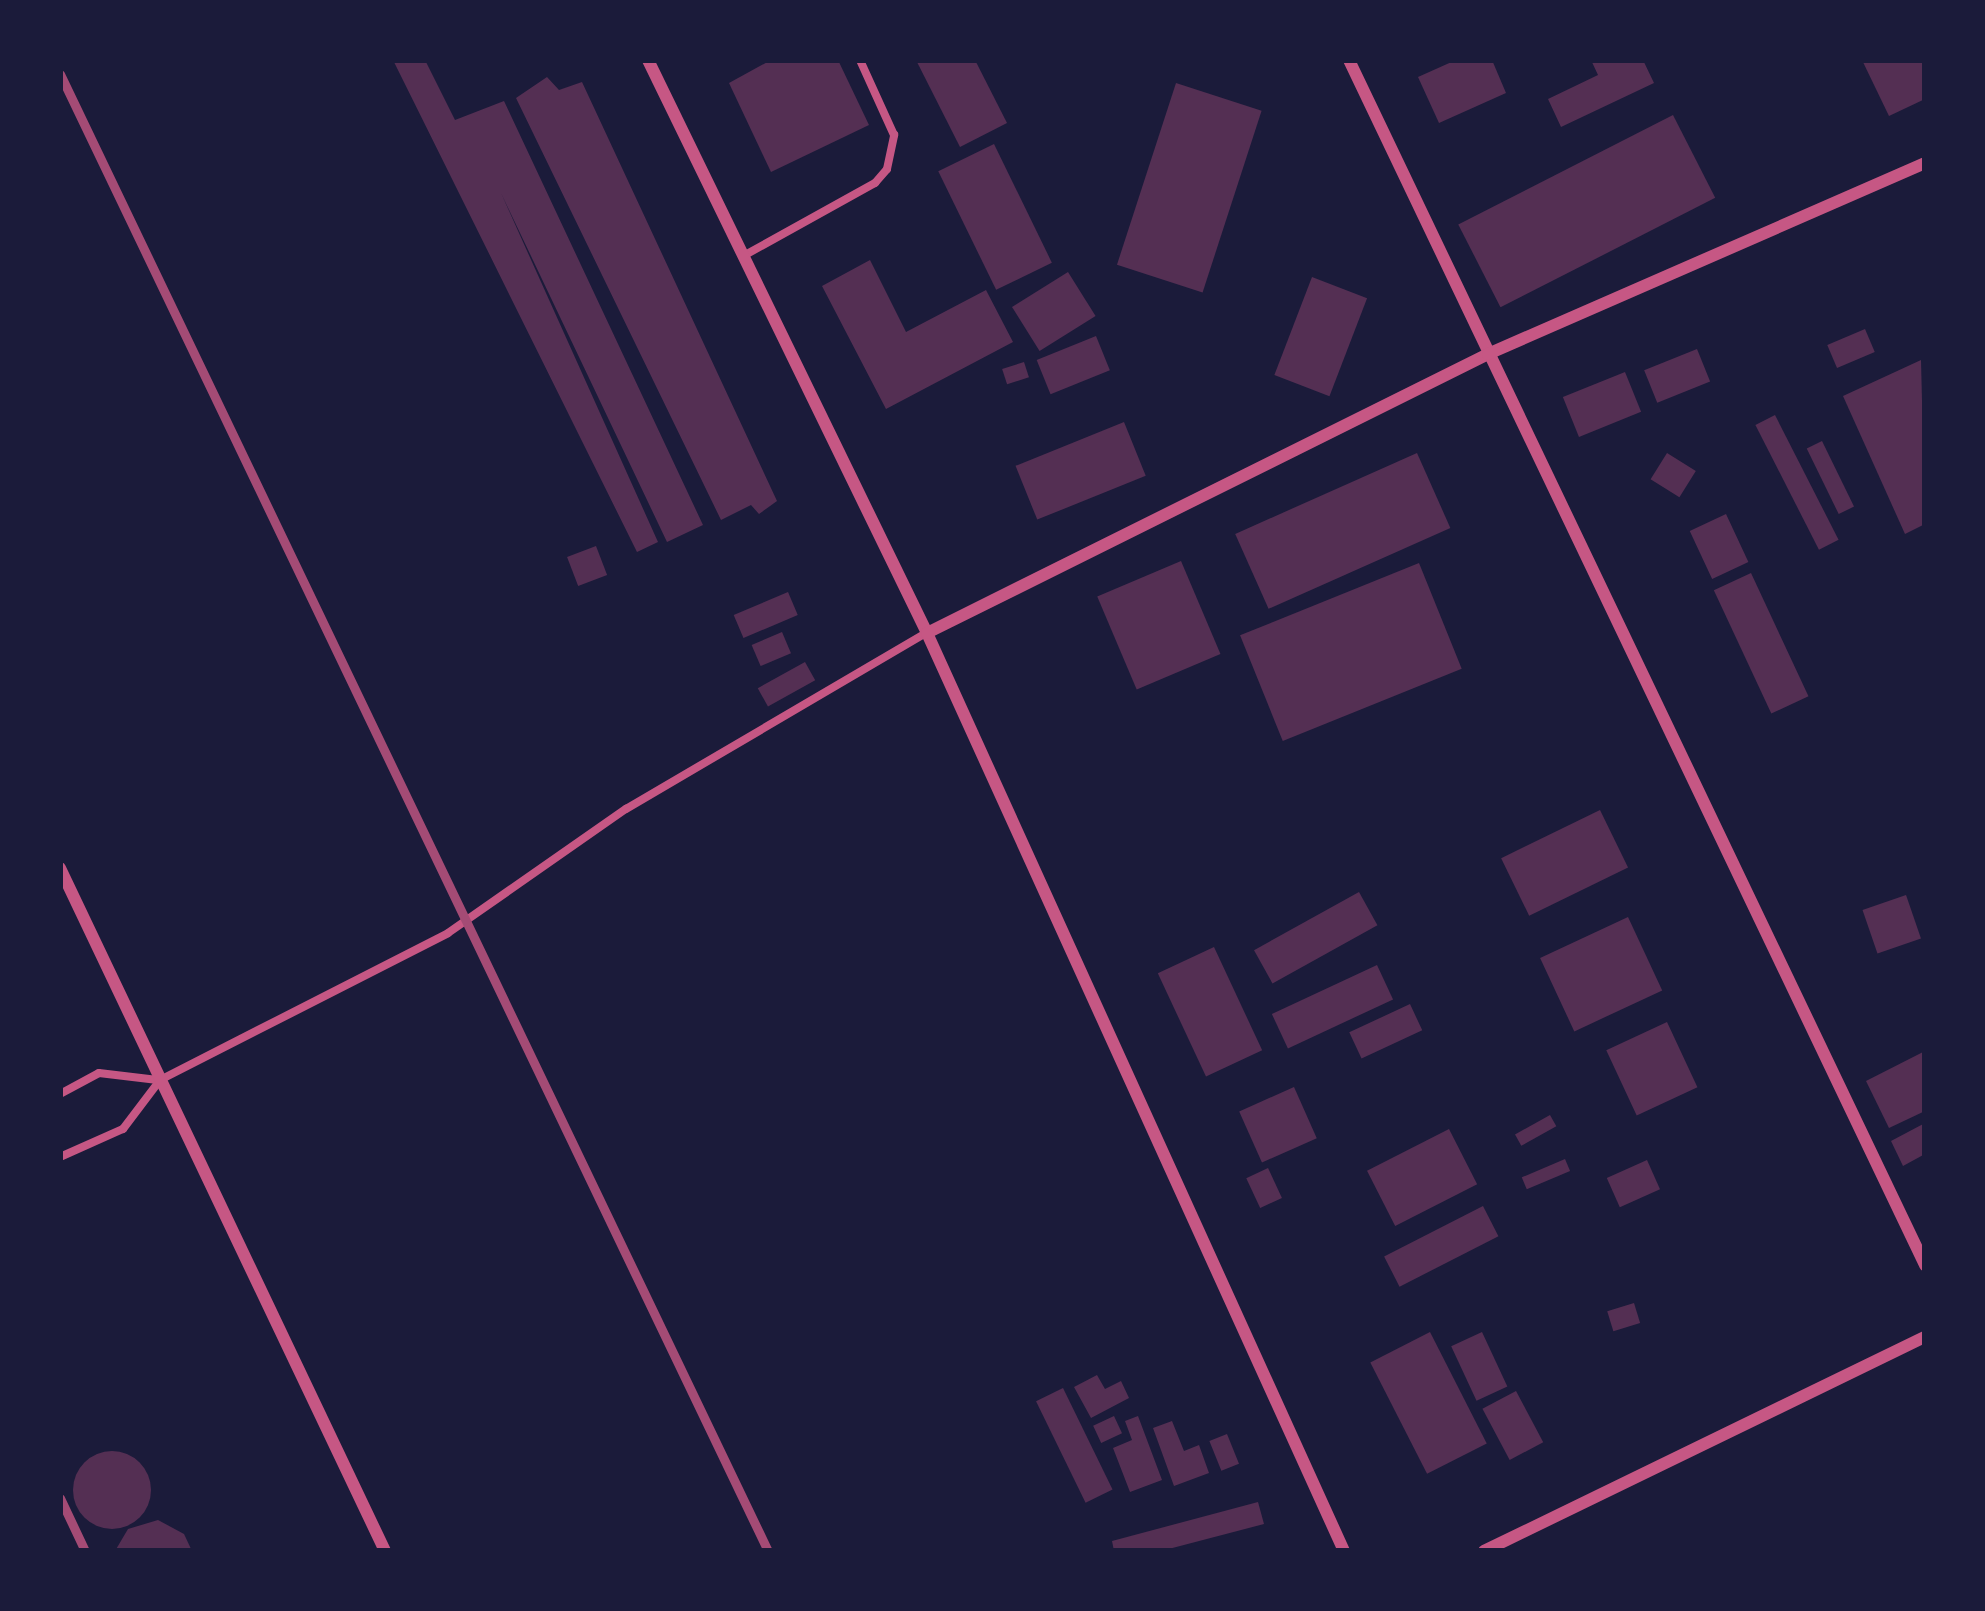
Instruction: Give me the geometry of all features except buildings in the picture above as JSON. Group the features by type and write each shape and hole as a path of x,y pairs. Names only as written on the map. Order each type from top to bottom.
{"street":[{"path":"648,60 927,633 1344,1551"},
{"path":"1349,60 1925,1265"},
{"path":"927,633 1488,354 1925,163"},
{"path":"60,868 385,1551"},
{"path":"1484,1551 1925,1337"}],"lane":[{"path":"743,256 875,183 887,169 894,135 860,60"},
{"path":"60,1156 122,1129 160,1080 448,934 626,808 927,633"},
{"path":"60,1094 99,1073 160,1080"}],"railway":[{"path":"60,74 768,1551"},
{"path":"60,1498 85,1551"}]}
